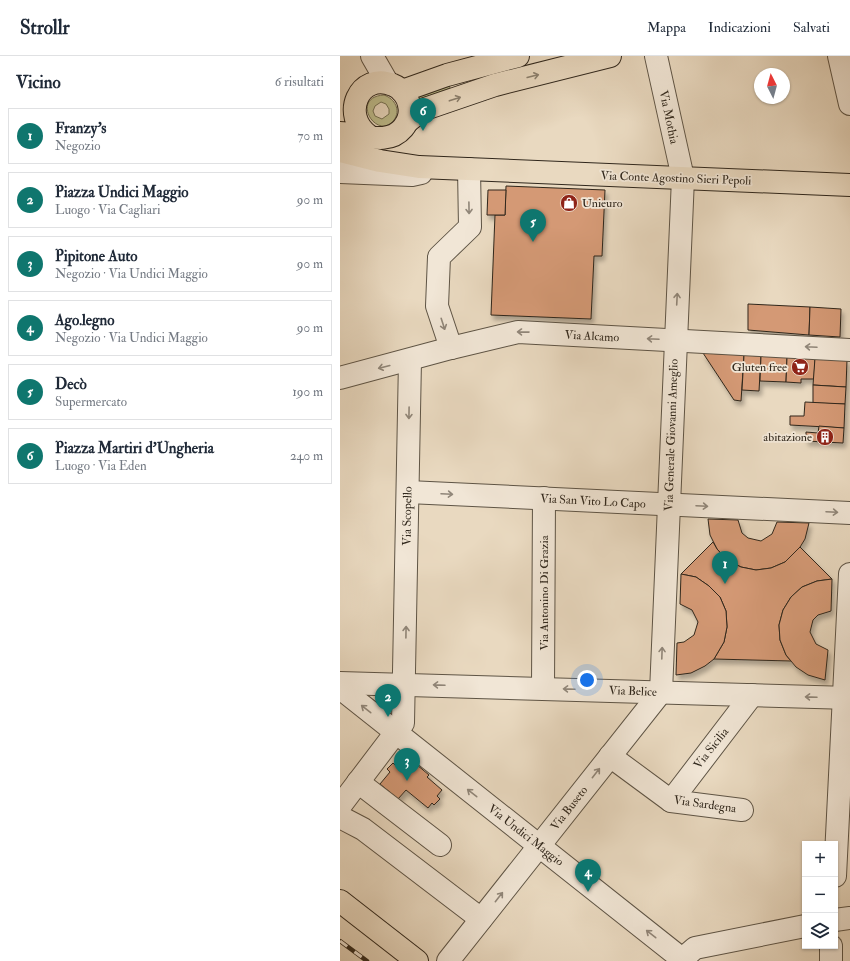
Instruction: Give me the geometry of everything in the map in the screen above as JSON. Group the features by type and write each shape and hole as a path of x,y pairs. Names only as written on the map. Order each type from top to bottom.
{"main road":[{"path":"415,166 373,137 363,132 354,120 353,105 348,100 384,74 518,56"},
{"path":"340,133 373,137 392,136 422,110 495,85 610,56"},
{"path":"384,74 409,105 404,144 406,152 415,166"},
{"name":"Via Conte Agostino Sieri Pepoli","path":"340,151 380,161 442,168 850,185"},
{"path":"340,901 417,961"}],"street":[{"name":"Via Mothia","path":"656,56 683,178"},
{"path":"839,56 850,104"},
{"path":"340,172 412,175 442,168"},
{"path":"451,348 437,306 439,257 470,227 469,169"},
{"name":"Via Generale Giovanni Ameglio","path":"660,692 683,178"},
{"name":"Via Alcamo","path":"340,378 451,348 518,332 850,350"},
{"name":"Via Scopello","path":"340,806 358,782 398,738 403,723 408,680 410,360"},
{"name":"Via San Vito Lo Capo","path":"408,492 850,513"},
{"name":"Via Antonino Di Grazia","path":"543,688 544,498"},
{"path":"837,841 847,698 850,574"},
{"name":"Via Belice","path":"340,683 408,680 543,688 847,698"},
{"name":"Via Undici Maggio","path":"340,688 398,738 539,846 681,960"},
{"name":"Via Buseto","path":"448,961 660,692"},
{"name":"Via Sicilia","path":"670,801 752,695"},
{"name":"Via Sardegna","path":"610,756 670,801 742,810"},
{"path":"358,782 440,845"},
{"path":"340,816 363,829 481,919"},
{"path":"838,920 850,918"},
{"path":"681,960 695,948 713,943 802,927"},
{"path":"831,961 832,949"}],"shaded area":[{"path":"449,84 450,88 417,100 416,97"},
{"path":"384,95 391,99 396,105 396,116 394,120 387,125 380,126 374,122 367,110 368,103 374,98","holes":["381,102 386,104 389,109 389,114 382,119 375,116 373,111 375,106"]}],"building":[{"path":"506,186 605,190 602,256 594,256 591,319 491,315 495,215 505,215"},
{"path":"488,190 506,190 505,215 487,215"},
{"path":"748,304 810,307 809,335 748,330"},
{"path":"810,307 841,309 840,337 809,335"},
{"path":"703,353 744,355 741,401 734,400"},
{"path":"744,355 761,356 759,391 742,390"},
{"path":"761,356 787,357 786,382 760,381"},
{"path":"787,357 815,358 814,379 801,379 801,383 786,382"},
{"path":"815,358 847,360 846,387 813,385"},
{"path":"813,385 846,387 845,404 813,403"},
{"path":"805,402 845,404 844,428 790,425 790,416 804,416"},
{"name":"abitazione","path":"819,426 844,428 843,443 806,441 806,432 818,433"},
{"path":"708,519 738,520 742,533 748,538 761,541 772,534 777,522 809,523 805,539 797,552 785,562 771,568 756,570 741,567 727,560 717,549 710,535"},
{"path":"713,542 727,560 741,567 756,570 771,568 785,562 800,547 832,579 817,581 802,587 791,597 783,610 779,625 780,640 786,655 791,661 714,659 724,642 727,627 726,611 720,597 709,586 696,577 681,574"},
{"path":"681,574 696,577 709,586 720,597 726,611 727,627 724,642 714,659 705,666 691,673 676,675 677,643 684,642 694,635 698,622 692,610 680,604"},
{"path":"832,579 831,611 818,615 813,620 810,632 816,644 828,650 825,680 808,675 796,667 786,655 780,640 779,625 783,610 791,597 802,587 817,581"},
{"path":"404,754 429,775 427,777 442,790 437,796 440,799 434,805 432,803 428,808 406,790 398,799 380,784 390,772 387,769 393,763 395,765"}],"railway":[{"path":"340,941 367,961"}],"place":[{"name":"Piazza Martiri d'Ungheria","path":"423,131"},
{"name":"Unieuro","path":"569,203"},
{"name":"Decò","path":"533,242"},
{"name":"Gluten free","path":"800,367"},
{"name":"abitazione","path":"825,437"},
{"name":"Franzy's","path":"725,584"},
{"name":"Piazza Undici Maggio","path":"388,717"},
{"name":"Pipitone Auto","path":"407,781"},
{"name":"Ago.legno","path":"588,892"}]}
